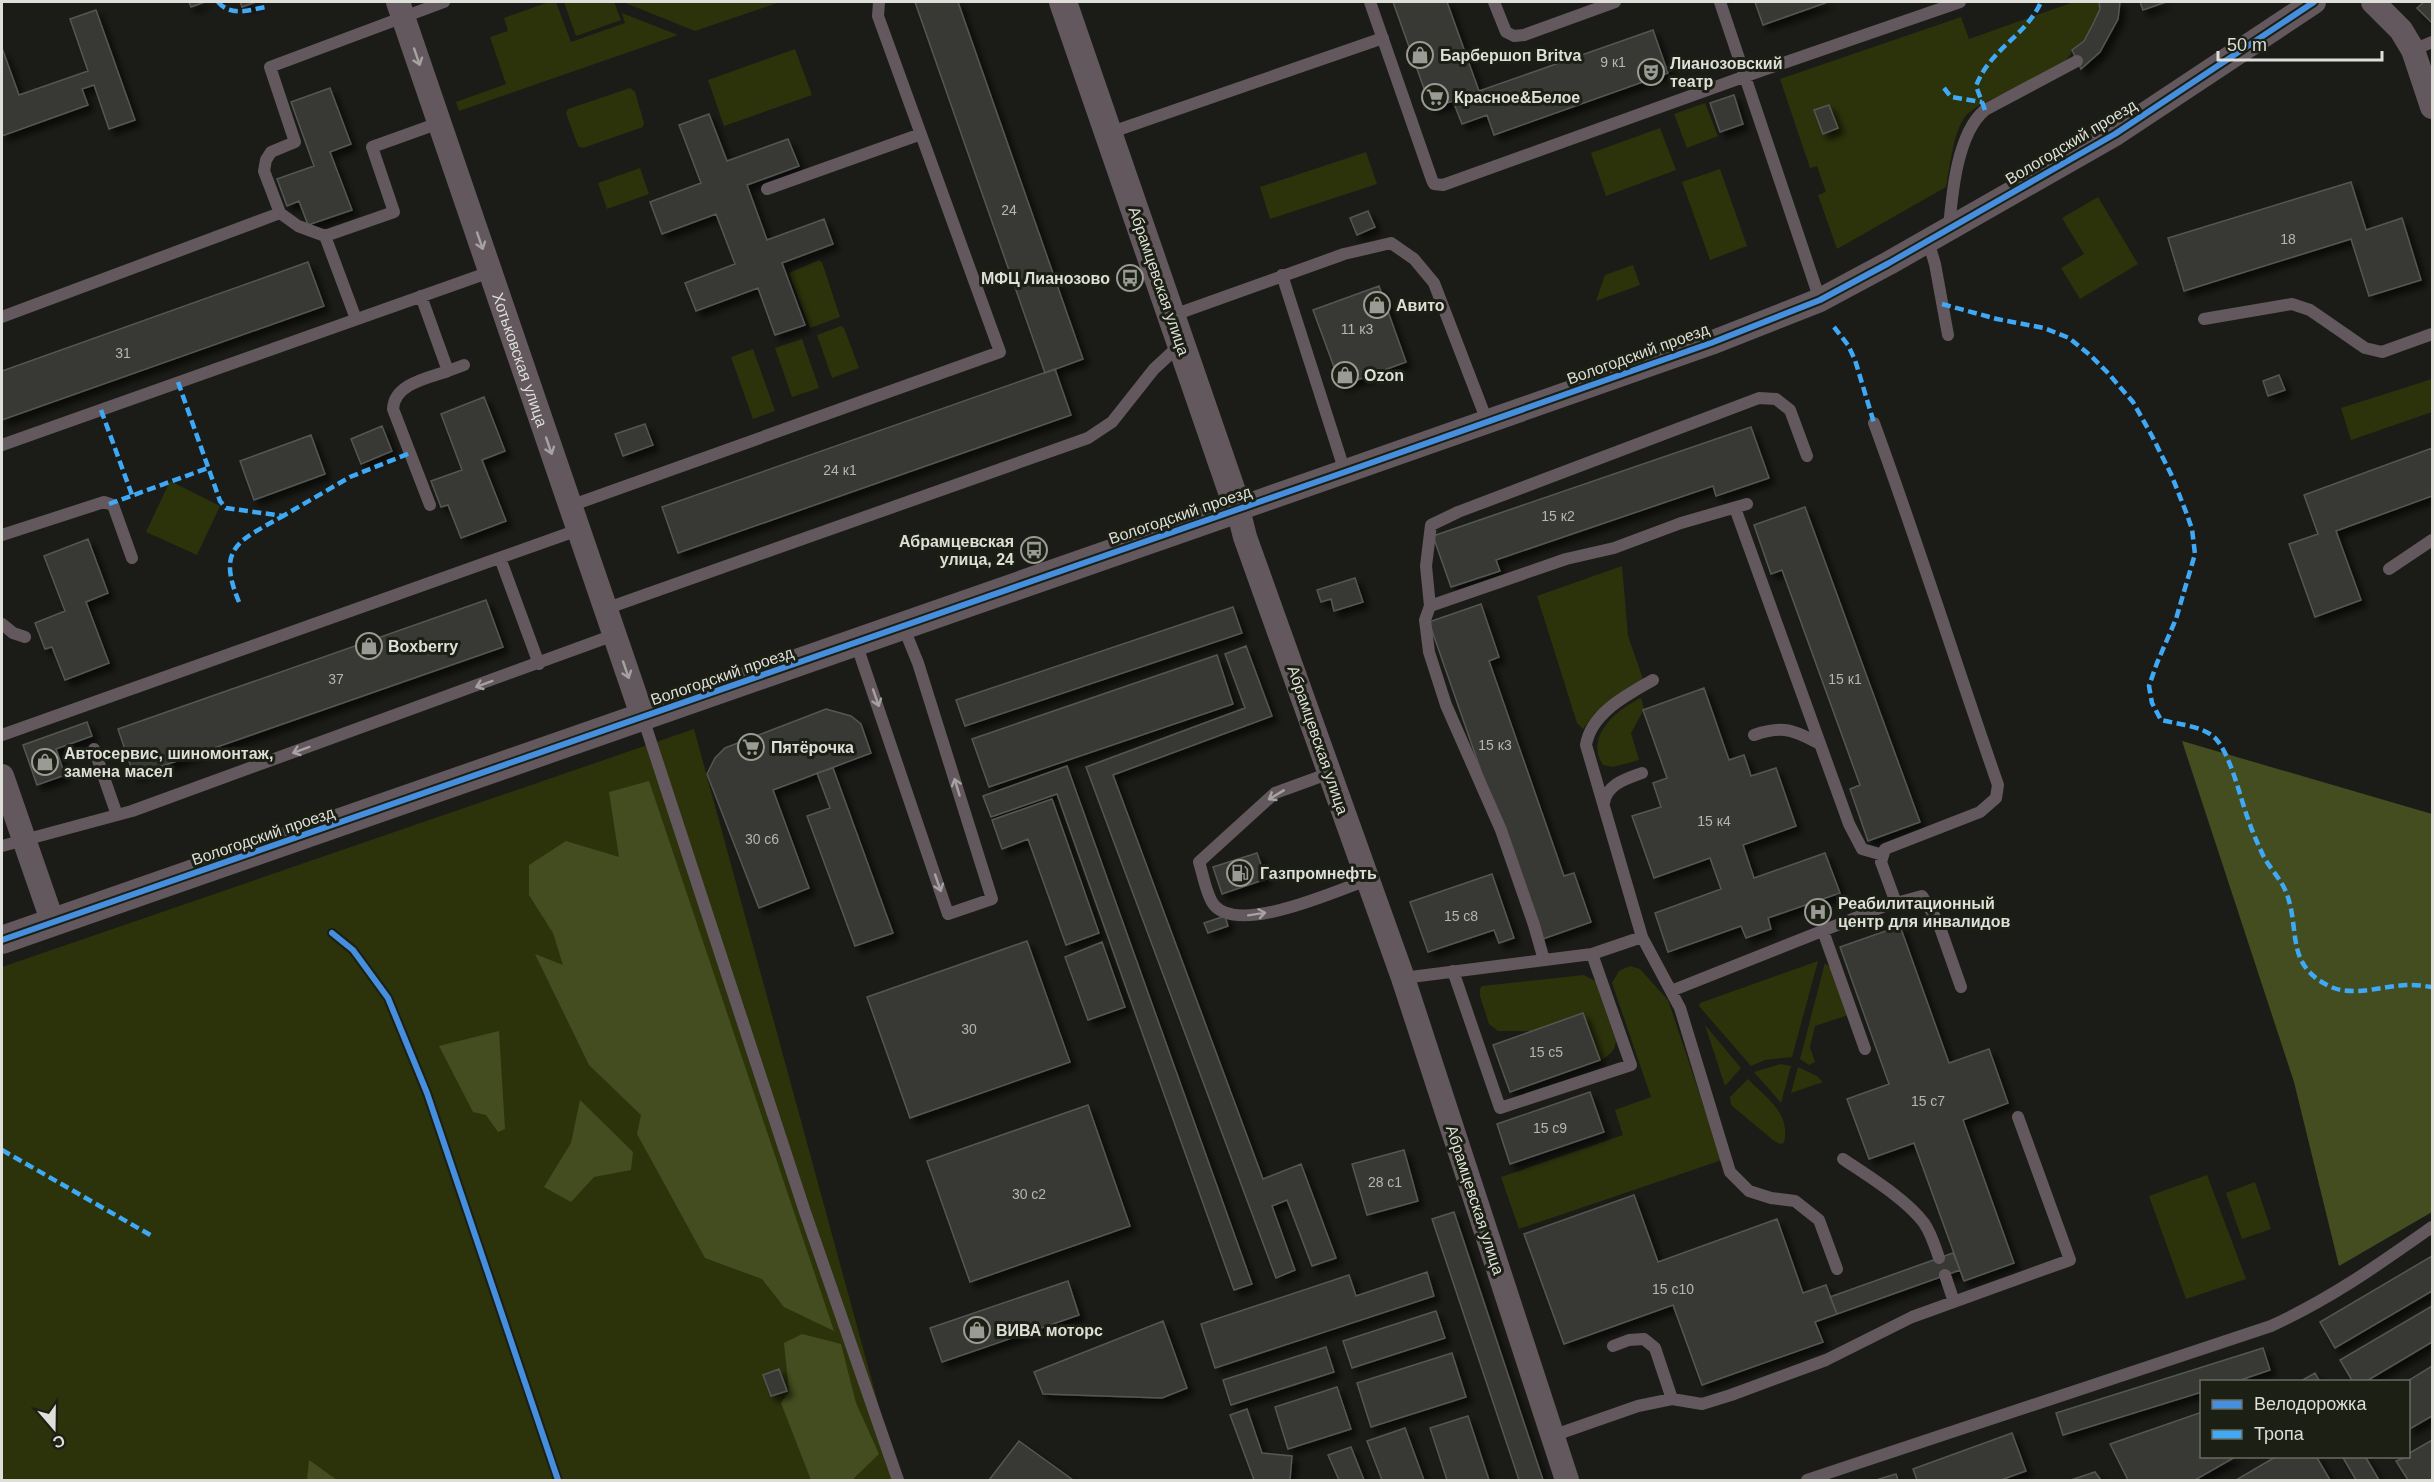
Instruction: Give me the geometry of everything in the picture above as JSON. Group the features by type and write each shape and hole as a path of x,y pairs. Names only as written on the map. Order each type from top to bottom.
{"street":[{"name":"Абрамцевская улица","path":"1063,2 1238,508 1245,537 1402,978 1567,1480"},
{"name":"Вологодский проезд","path":"2,940 1345,472 1711,343 1820,300 2115,134 2314,2"},
{"path":"2373,2 2401,30 2423,46 2433,107"},
{"name":"Хотьковская улица","path":"400,9 642,718"},
{"path":"2,776 13,843 53,923"}],"lane":[{"path":"439,123 372,147 394,212 325,236 298,226 280,213 264,171 266,160 272,152 295,142 270,67 400,9 444,2"},
{"path":"570,506 1000,352 878,16 879,2"},
{"path":"1370,2 1431,180 1438,185 1960,2"},
{"path":"1494,2 1506,32 1514,36 1615,2"},
{"path":"1720,2 1820,300"},
{"path":"1109,133 1383,38"},
{"path":"1949,228 1952,195 1966,136 1977,117 1985,110 2077,61"},
{"path":"767,189 921,134"},
{"path":"2,317 280,213"},
{"path":"325,236 356,319"},
{"path":"1928,241 1935,264 1948,334"},
{"path":"1171,316 1282,275 1367,247 1391,243 1414,259 1434,283 1487,421"},
{"path":"2,445 490,272"},
{"path":"1282,275 1345,472"},
{"path":"421,296 448,370"},
{"path":"2204,320 2292,304 2310,310 2365,348 2382,352 2433,334"},
{"path":"605,609 1088,438 1112,422 1154,369 1180,344"},
{"path":"430,505 393,409 394,400 398,392 464,365"},
{"path":"1544,960 1502,830 1446,705 1429,652 1425,620 1430,606 1426,566 1431,525 1458,512 1759,398 1776,399 1790,410 1807,456"},
{"path":"1874,423 1901,495 1940,619 1998,784 1996,798 1980,812 1886,849 1881,862 1896,903"},
{"path":"2,535 104,502 113,505 117,512 132,558"},
{"path":"1430,606 1566,559 1614,548 1681,523 1747,504"},
{"path":"1735,508 1849,824 1862,849 1883,855"},
{"path":"2,735 578,530"},
{"path":"2389,569 2433,540"},
{"path":"500,558 539,664"},
{"path":"2,624 13,633 25,638"},
{"path":"856,643 948,914 992,898 918,663 903,626"},
{"path":"13,843 132,811 614,635"},
{"path":"1653,680 1619,701 1598,718 1587,734 1586,745 1642,937 1680,1008 1730,1172 1749,1191 1771,1198 1795,1201 1819,1220 1837,1269"},
{"path":"642,718 805,1212 898,1480"},
{"path":"1754,735 1773,729 1800,733 1820,744"},
{"path":"94,749 117,814"},
{"path":"1330,773 1275,793 1198,862 1209,894 1213,904 1220,910 1241,916 1291,906 1367,880"},
{"path":"1604,803 1608,792 1617,783 1642,773"},
{"path":"1595,777 1617,783"},
{"path":"1671,991 1896,903 1922,896 1938,922 1961,987"},
{"path":"1823,931 1865,1049"},
{"path":"1402,978 1592,954 1642,937"},
{"path":"1453,971 1500,1108 1630,1065 1592,954"},
{"path":"1552,1436 1617,1413 1672,1398 1702,1404 1731,1395 1826,1360 1912,1317 2070,1260 2018,1117"},
{"path":"1843,1159 1879,1183 1923,1222 1931,1235 1939,1258"},
{"path":"1807,1480 2271,1326 2313,1306 2354,1282 2433,1227"},
{"path":"1945,1275 1954,1302"},
{"path":"1613,1346 1629,1340 1644,1339 1655,1348 1672,1398"}],"green space":[{"path":"549,2 556,2 571,42 625,23 622,13 678,35 459,111 456,102 506,84 490,37 508,31 504,18"},
{"path":"564,2 614,2 621,20 576,36"},
{"path":"623,2 780,2 695,31"},
{"path":"2074,2 2099,2 2100,9 2084,41 2072,50 2066,60 2055,69 1988,101 1965,117 1955,141 1946,187 1837,249 1818,195 1826,192 1817,166 1810,168 1780,79 1961,17 1969,39"},
{"path":"795,49 812,95 724,126 708,80"},
{"path":"630,88 635,92 644,123 643,127 583,148 578,146 566,113 568,109"},
{"path":"1705,103 1718,136 1687,148 1674,114"},
{"path":"1660,128 1676,170 1606,196 1591,153"},
{"path":"1366,152 1377,184 1270,219 1260,187"},
{"path":"640,168 649,194 607,209 598,183"},
{"path":"1720,169 1747,246 1710,260 1682,182"},
{"path":"2098,197 2138,264 2080,299 2061,268 2084,254 2062,218"},
{"path":"819,260 822,262 840,317 810,328 789,273"},
{"path":"1633,265 1640,285 1596,301 1605,275"},
{"path":"841,326 844,328 859,368 832,378 817,335"},
{"path":"802,339 819,388 792,397 775,348"},
{"path":"753,349 775,411 753,419 731,357"},
{"path":"2432,379 2432,412 2351,440 2341,408"},
{"path":"170,481 220,506 197,555 146,532"},
{"path":"1622,566 1628,636 1643,679 1595,713 1583,729 1577,723 1537,596"},
{"path":"1641,698 1644,709 1631,733 1639,760 1613,767 1603,765 1598,755 1600,734 1622,709"},
{"path":"694,729 899,1480 2,1480 2,967"},
{"path":"2182,741 2432,814 2432,1212 2339,1266 2294,1082"},
{"path":"649,781 834,1331 784,1307 762,1279 705,1258 637,1134 641,1115 589,1065 535,954 563,965 553,933 529,895 529,865 566,841 619,857 609,792"},
{"path":"1818,961 1792,1057 1765,1060 1751,1066 1699,1006 1700,1003"},
{"path":"1825,963 1830,967 1848,1015 1815,1026 1810,1047 1815,1062 1809,1065 1800,1059"},
{"path":"1630,966 1640,969 1668,1000 1722,1160 1519,1229 1501,1177 1623,1135 1615,1110 1651,1097 1612,983 1619,971"},
{"path":"1584,975 1595,981 1616,1041 1609,1055 1600,1060 1582,1013 1531,1031 1498,1031 1489,1024 1480,996 1482,986"},
{"path":"1705,1025 1741,1068 1725,1086"},
{"path":"499,1031 505,1129 498,1132 486,1115 473,1112 439,1046"},
{"path":"1781,1064 1791,1066 1781,1103 1754,1072"},
{"path":"1798,1067 1817,1076 1823,1082 1791,1093"},
{"path":"1748,1079 1770,1100 1781,1115 1785,1132 1784,1143 1780,1144 1773,1140 1731,1105 1730,1097"},
{"path":"580,1100 633,1152 631,1170 594,1177 571,1202 544,1187 571,1143"},
{"path":"2207,1175 2246,1279 2186,1299 2149,1196"},
{"path":"2255,1182 2271,1229 2242,1239 2226,1193"},
{"path":"802,1334 841,1344 856,1403 879,1454 852,1480 811,1480 781,1403 789,1391 784,1343"},
{"path":"309,1460 337,1480 307,1480"}],"building":[{"path":"189,2 205,2 191,7"},
{"path":"240,2 256,2 242,7"},
{"path":"915,2 958,2 1083,359 1045,373"},
{"path":"1393,2 1447,2 1479,91 1653,30 1668,73 1494,135 1487,115 1462,124 1453,101 1431,108"},
{"path":"1755,2 1828,2 1763,25"},
{"path":"2099,2 2120,2 2118,19 2100,52 2081,69 2072,50 2084,41 2100,9"},
{"path":"2140,2 2166,2 2143,10"},
{"path":"2424,2 2432,2 2432,23 2417,8"},
{"path":"96,10 135,120 109,129 94,85 82,89 88,105 2,136 2,48 19,95 88,71 70,19"},
{"path":"330,88 351,144 330,152 352,210 308,225 299,201 287,206 277,179 314,166 291,102"},
{"path":"1734,95 1743,124 1720,132 1710,103"},
{"path":"1829,105 1838,128 1823,134 1814,110"},
{"path":"709,114 727,161 788,139 799,166 747,185 767,240 824,219 833,244 782,263 805,325 775,335 758,288 696,311 685,283 735,264 716,214 662,234 650,202 701,183 679,125"},
{"path":"2351,182 2366,230 2402,218 2421,280 2369,296 2351,239 2184,291 2168,238"},
{"path":"1368,211 1375,227 1357,235 1350,218"},
{"path":"308,262 324,306 2,420 2,371"},
{"path":"1379,286 1406,362 1341,386 1313,310"},
{"path":"1055,369 1071,415 678,553 662,507"},
{"path":"2279,375 2285,390 2268,396 2263,381"},
{"path":"484,397 505,451 482,460 506,521 461,538 448,505 441,507 431,481 462,470 441,414"},
{"path":"645,424 653,445 623,456 615,434"},
{"path":"382,426 392,451 361,464 351,439"},
{"path":"1751,427 1769,478 1716,496 1713,486 1496,560 1500,571 1451,587 1433,536"},
{"path":"311,435 325,474 254,500 240,461"},
{"path":"2432,448 2432,496 2336,531 2361,600 2315,617 2289,544 2318,534 2304,495"},
{"path":"1805,507 1920,822 1868,841 1850,789 1860,785 1782,570 1771,574 1754,525"},
{"path":"88,539 108,593 86,602 109,663 65,680 52,647 45,649 35,623 65,611 44,556"},
{"path":"1355,578 1363,602 1334,611 1331,599 1321,602 1317,590"},
{"path":"486,600 503,647 134,776 118,729"},
{"path":"1481,604 1499,657 1489,661 1564,876 1574,873 1591,922 1540,940 1429,622"},
{"path":"1233,607 1242,633 965,726 956,700"},
{"path":"1246,646 1272,716 1113,775 1263,1179 1301,1164 1336,1258 1312,1266 1287,1200 1272,1206 1295,1270 1276,1278 1086,767 1245,708 1225,654"},
{"path":"1217,655 1233,704 989,787 972,739"},
{"path":"1704,688 1729,760 1744,755 1751,776 1776,768 1796,826 1743,845 1754,878 1825,853 1840,893 1768,918 1771,929 1746,938 1741,926 1668,952 1655,913 1721,889 1710,858 1654,878 1632,816 1661,807 1653,783 1667,778 1643,710"},
{"path":"826,709 851,716 861,724 871,753 773,790 809,888 759,908 707,774 715,758 725,748"},
{"name":"Автосервис, шиномонтаж, замена масел","path":"87,722 92,736 56,749 65,775 37,785 23,745"},
{"path":"1067,766 1252,1284 1234,1290 1057,794 991,817 983,796"},
{"path":"833,768 893,933 855,946 807,816 830,808 817,773"},
{"path":"1052,799 1099,933 1066,945 1028,839 1002,849 992,820"},
{"name":"Газпромнефть","path":"1257,853 1266,879 1222,894 1213,867"},
{"path":"1492,874 1514,938 1499,943 1494,930 1428,952 1410,902"},
{"path":"1225,916 1228,926 1208,933 1204,923"},
{"path":"1900,926 1949,1063 1989,1049 2008,1103 1963,1120 2014,1263 1964,1281 1914,1143 1869,1159 1847,1099 1889,1084 1840,947"},
{"path":"1027,941 1070,1062 910,1118 867,997"},
{"path":"1102,942 1125,1007 1088,1020 1065,957"},
{"path":"1583,1013 1600,1060 1510,1092 1493,1045"},
{"path":"1590,1092 1604,1132 1510,1164 1497,1124"},
{"path":"1088,1105 1130,1226 970,1282 927,1161"},
{"path":"1404,1150 1418,1201 1367,1215 1352,1164"},
{"path":"1634,1195 1658,1262 1777,1219 1803,1293 1826,1285 1837,1314 1815,1322 1823,1342 1702,1385 1673,1305 1564,1344 1524,1234"},
{"path":"1454,1212 1543,1480 1519,1480 1432,1219"},
{"path":"1953,1253 1960,1270 1837,1314 1830,1297"},
{"path":"2432,1256 2432,1291 2335,1348 2320,1322"},
{"path":"1427,1272 1434,1296 1215,1368 1201,1324 1349,1275 1356,1296"},
{"path":"1068,1281 1079,1315 942,1362 930,1328"},
{"path":"2432,1306 2432,1342 2368,1380 2352,1380 2340,1360"},
{"path":"1436,1311 1445,1338 1352,1368 1343,1341"},
{"path":"1163,1321 1187,1388 1162,1398 1043,1394 1034,1372"},
{"path":"1326,1347 1334,1372 1231,1405 1223,1380"},
{"path":"2263,1348 2270,1370 2241,1380 2200,1380 2200,1393 2063,1435 2056,1413"},
{"path":"1452,1353 1466,1397 1371,1427 1357,1383"},
{"path":"2432,1366 2432,1416 2410,1429 2410,1380"},
{"path":"779,1369 787,1391 771,1396 763,1375"},
{"path":"2315,1373 2319,1380 2303,1380"},
{"path":"1337,1387 1351,1429 1288,1449 1275,1407"},
{"path":"1247,1409 1262,1453 1292,1456 1290,1480 1254,1480 1230,1415"},
{"path":"2200,1413 2200,1458 2234,1458 2195,1480 2128,1480 2110,1444"},
{"path":"1468,1416 1489,1480 1447,1480 1430,1428"},
{"path":"1405,1428 1424,1480 1382,1480 1367,1441"},
{"path":"2012,1433 2026,1471 2001,1480 1917,1480 1913,1469"},
{"path":"2432,1440 2432,1480 2408,1480 2396,1461 2410,1458 2410,1453"},
{"path":"1019,1441 1073,1480 989,1480"},
{"path":"1351,1447 1364,1480 1339,1480 1328,1455"},
{"path":"2274,1458 2317,1458 2330,1480 2236,1480"},
{"path":"2343,1458 2366,1458 2379,1480 2356,1480"},
{"path":"2095,1472 2101,1480 2071,1480"},
{"path":"1896,1474 1898,1480 1876,1480"}],"marked path":[{"path":"218,2 223,7 234,11 266,7"},
{"path":"1985,110 1976,86 1982,73 2026,24 2041,2"},
{"path":"1944,88 1951,97 1982,102"},
{"path":"1942,304 1997,319 2044,328 2069,338 2090,355 2133,402 2171,474 2192,529 2195,554 2176,619 2149,686 2152,703 2161,720 2205,731 2221,746 2231,766 2258,845 2286,892 2296,945 2305,967 2329,986 2348,991 2410,985 2432,987"},
{"path":"1834,327 1848,345 1855,360 1874,423"},
{"path":"178,382 220,501 226,508 283,516 350,477 410,453"},
{"path":"101,410 132,495"},
{"path":"109,504 208,468"},
{"path":"239,602 232,584 231,557 236,548 254,532 283,516"},
{"path":"2,1150 152,1236"}],"cycle path":[{"path":"2,940 1345,472 1711,343 1820,300 2115,134 2314,2"},
{"path":"332,933 353,950 388,998 427,1093 558,1480"}],"place":[{"name":"Барбершоп Britva","path":"1420,55"},
{"name":"Лианозовский театр","path":"1651,72"},
{"name":"Красное&Белое","path":"1435,97"},
{"name":"МФЦ Лианозово","path":"1130,278"},
{"name":"Авито","path":"1377,305"},
{"name":"Ozon","path":"1345,375"},
{"name":"Абрамцевская улица, 24","path":"1034,550"},
{"name":"Boxberry","path":"369,646"},
{"name":"Пятёрочка","path":"751,747"},
{"name":"Автосервис, шиномонтаж, замена масел","path":"45,762"},
{"name":"Газпромнефть","path":"1240,873"},
{"name":"Реабилитационный центр для инвалидов","path":"1818,912"},
{"name":"ВИВА моторс","path":"977,1330"}]}
